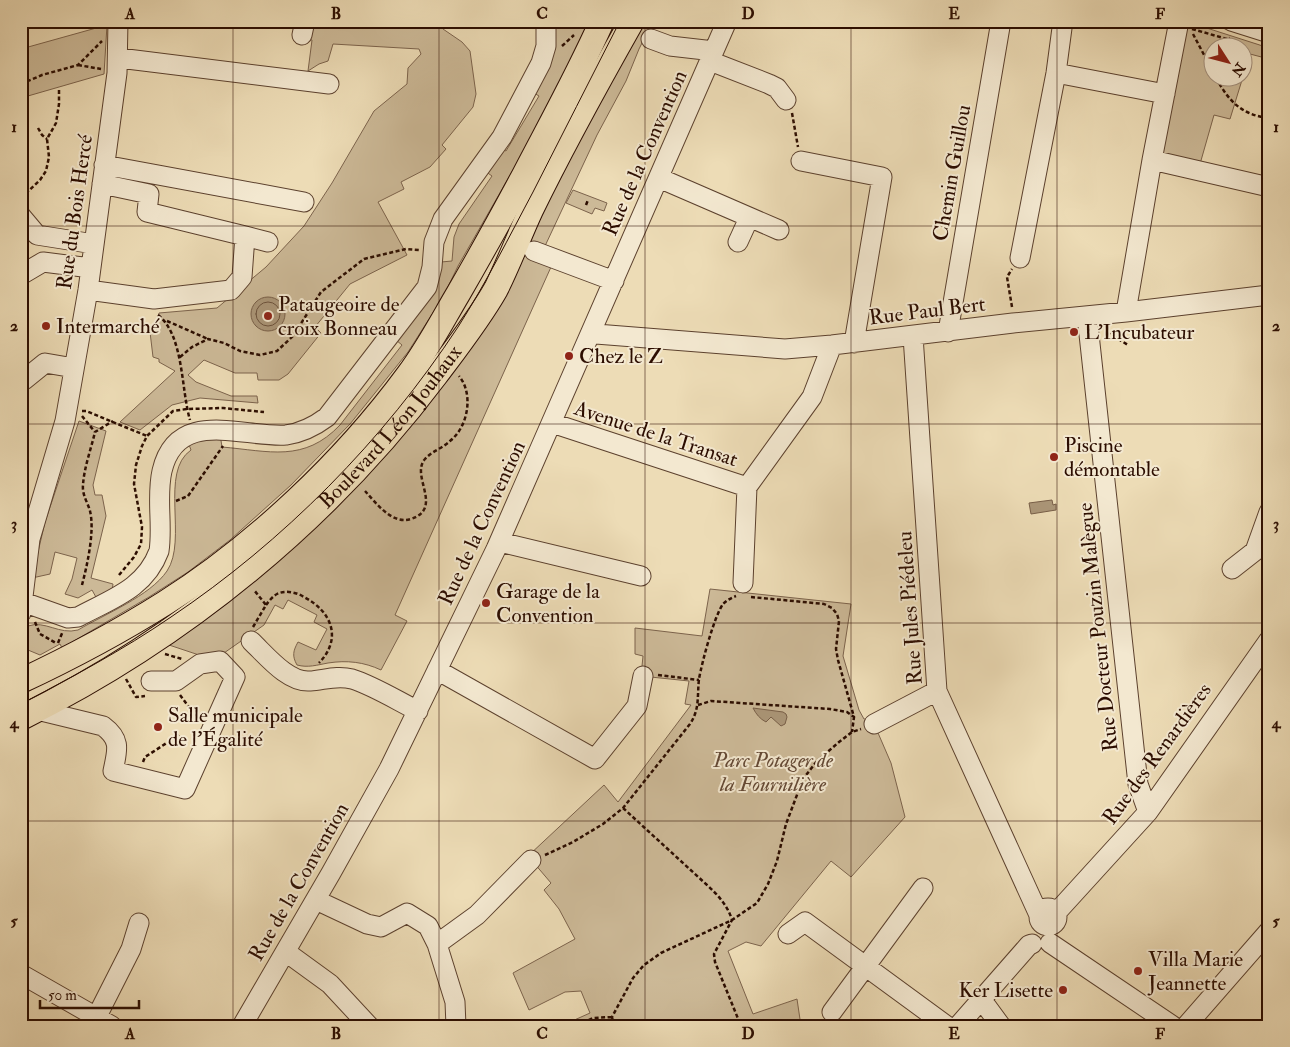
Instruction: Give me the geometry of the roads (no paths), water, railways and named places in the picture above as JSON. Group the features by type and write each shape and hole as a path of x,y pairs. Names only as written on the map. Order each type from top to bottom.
{"main road":[{"name":"Boulevard Léon Jouhaux","path":"22,679 132,623 166,602 233,554 303,494 361,433 409,375 430,342 510,201 588,53 602,21"},
{"name":"Boulevard Léon Jouhaux","path":"29,714 94,679 183,622 281,544 358,469 395,426 452,353 495,289 531,210 632,21"}],"street":[{"path":"26,610 68,618 78,617 133,588 142,580 150,570 159,551 162,471 174,446 184,438 194,432 206,430 288,435 316,425 327,417 428,287 434,242 443,219 502,137 541,62 546,46 546,21"},
{"name":"Rue de la Convention","path":"242,1026 316,900 389,769 500,542 727,21"},
{"name":"Chemin Guillou","path":"948,332 1001,21"},
{"path":"1232,21 1262,31"},
{"path":"1126,312 1165,94 1185,25"},
{"name":"Rue du Bois Hercé","path":"26,610 30,539 65,421 88,290 118,66 118,27"},
{"path":"1020,258 1056,73 1062,28"},
{"path":"651,39 670,46 712,56 777,88 786,100"},
{"path":"118,66 329,84"},
{"path":"1056,73 1165,94"},
{"path":"1152,160 1269,186"},
{"path":"801,161 882,177 854,343"},
{"path":"103,174 304,202"},
{"path":"103,174 149,194 146,212 268,242"},
{"path":"659,178 779,230"},
{"path":"21,216 37,234 94,244"},
{"path":"738,242 749,218"},
{"path":"88,290 154,299 232,290 242,277 245,236"},
{"path":"534,251 614,281"},
{"path":"21,275 43,262 91,268"},
{"name":"Rue Paul Bert","path":"591,332 596,334 784,349 832,346 1013,322 1126,312 1269,295"},
{"name":"Rue Docteur Pouzin Malègue","path":"1087,316 1138,784 1148,812"},
{"name":"Rue Jules Piédeleu","path":"913,336 937,691 1045,929"},
{"path":"743,583 747,487 812,396 832,346"},
{"path":"21,380 24,380 45,363 74,368"},
{"name":"Avenue de la Transat","path":"552,423 747,487"},
{"path":"1232,570 1254,551 1269,512"},
{"path":"500,542 640,576"},
{"name":"Rue des Renardières","path":"958,1026 1148,812 1269,640"},
{"path":"251,642 295,679 305,681 334,677 350,679 418,711"},
{"path":"29,714 75,718 103,726 113,735 117,744 113,771 185,788 235,677 220,661 200,664 176,681 151,681"},
{"path":"437,670 595,759 637,706 643,676"},
{"path":"874,724 937,691"},
{"path":"70,693 67,705 75,718"},
{"path":"437,944 477,915 531,860"},
{"path":"832,1012 867,967 923,888"},
{"path":"316,900 367,924 381,927 407,913 428,926 437,944 455,1002 456,1026"},
{"path":"788,934 805,922 947,1026"},
{"path":"21,974 100,1023 139,923"},
{"path":"1045,929 1173,1026"},
{"path":"1186,1026 1269,931"},
{"path":"286,952 330,984 369,1026"},
{"path":"979,1002 987,1007 1001,1026"}],"water":[{"name":"Pataugeoire de croix Bonneau","path":"268,297 275,298 280,302 284,307 284,321 280,326 275,330 268,331 261,330 256,326 252,321 251,314 252,307 256,302 261,298"},
{"path":"1052,500 1053,505 1056,504 1056,510 1031,514 1029,503"},
{"path":"753,708 783,712 787,717 785,724 781,726 771,717 766,722 758,716"}],"tram line":[{"path":"21,704 134,641 213,587 292,522 364,449 429,369 458,327 497,260 620,21"}],"place":[{"name":"Pataugeoire de croix Bonneau","path":"268,316"},
{"name":"Intermarché","path":"46,326"},
{"name":"L'Incubateur","path":"1074,332"},
{"name":"Chez le Z","path":"569,356"},
{"name":"Piscine démontable","path":"1054,457"},
{"name":"Garage de la Convention","path":"486,603"},
{"name":"Salle municipale de l'Égalité","path":"158,727"},
{"name":"Villa Marie Jeannette","path":"1138,971"},
{"name":"Ker Lisette","path":"1063,990"}],"park label":[{"name":"Parc Potager de la Fournilière","path":"773,772"}]}
